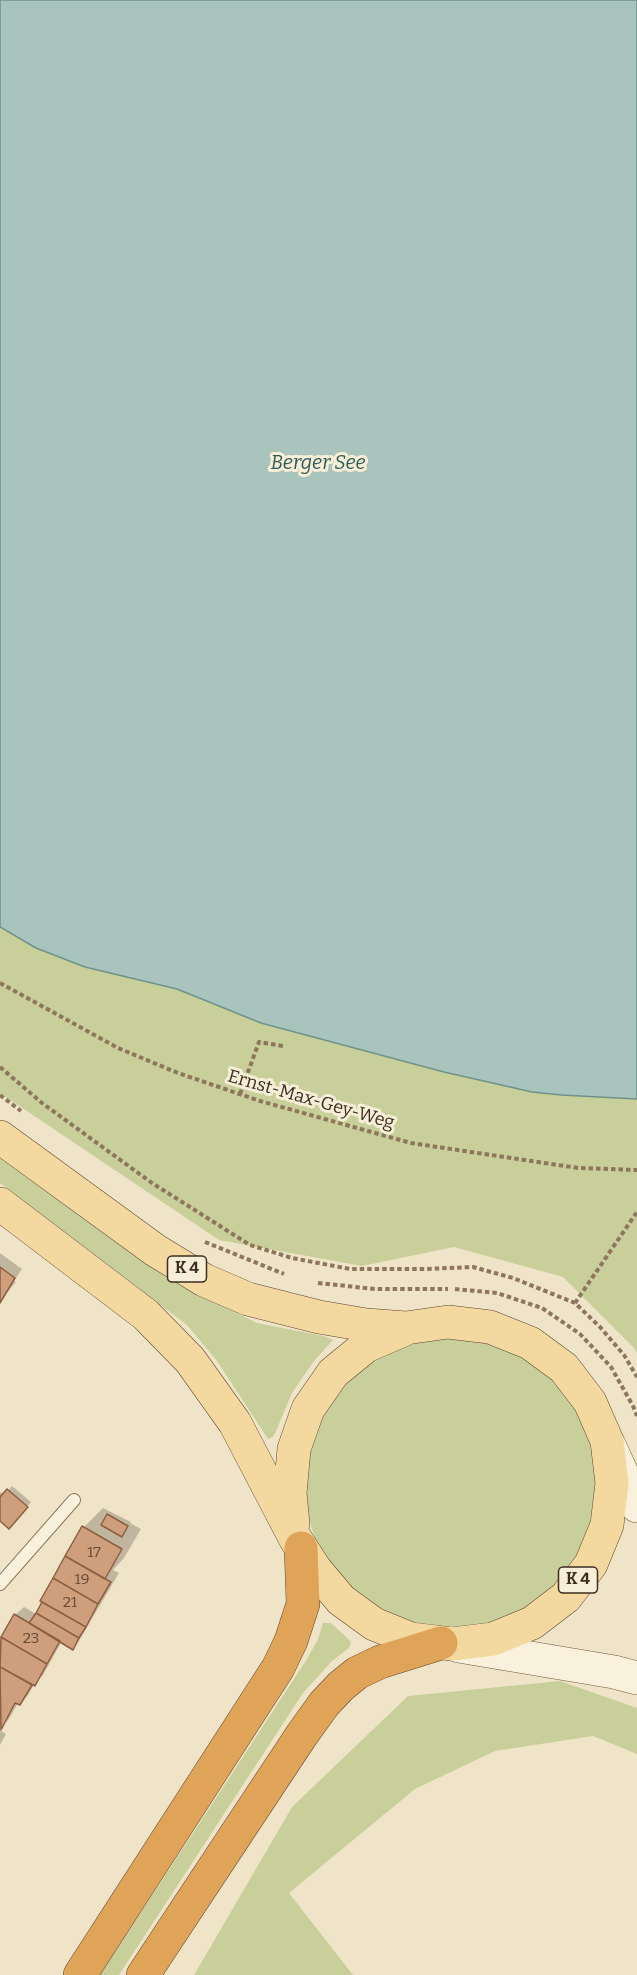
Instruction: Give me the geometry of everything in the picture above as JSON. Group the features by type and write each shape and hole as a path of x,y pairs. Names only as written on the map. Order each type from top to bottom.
{"highway":[{"path":"80,1975 282,1659 291,1641 303,1604 298,1543"},
{"path":"143,1975 301,1736 340,1686 357,1673 380,1662 446,1644"}],"main road":[{"name":"K 4","path":"0,1137 155,1250 204,1280 248,1299 319,1317 366,1325 406,1328 448,1322 490,1327 530,1343 564,1368 590,1402 637,1506"},
{"name":"K 4","path":"0,1204 146,1315 190,1360 235,1423 298,1543 340,1600 374,1624 411,1639 614,1672 637,1678"},
{"name":"K 4","path":"298,1543 290,1493 294,1449 308,1409 333,1373 366,1346 406,1328"},
{"name":"K 4","path":"446,1644 493,1639 532,1623 566,1597 591,1564 607,1525 612,1483 607,1441"}],"lane":[{"path":"0,1584 74,1500"}],"path":[{"name":"Ernst-Max-Gey-Weg","path":"0,982 118,1048 178,1073 240,1094 411,1143 578,1168 637,1170"},
{"path":"240,1094 259,1042 283,1046"},
{"path":"0,1067 42,1103 152,1183 250,1245 292,1258 350,1269 473,1267 513,1278 575,1304 600,1327 624,1355 637,1377"},
{"path":"0,1095 28,1117"},
{"path":"575,1304 637,1212"},
{"path":"202,1241 294,1277"},
{"path":"316,1282 375,1290 451,1289 497,1293 542,1308 580,1334 611,1367 637,1416"}],"green space":[{"name":"Berger See","path":"0,0 637,0 637,1353 563,1277 454,1247 362,1266 219,1240 0,1093"},
{"path":"0,1157 170,1280 257,1323 333,1340 314,1361 292,1393 274,1436 268,1439 217,1361 187,1325 0,1183"},
{"path":"451,1339 493,1345 520,1356 544,1372 564,1392 580,1416 591,1443 597,1485 591,1527 580,1554 564,1578 544,1598 520,1614 493,1625 451,1631 409,1625 382,1614 358,1598 338,1578 322,1554 311,1527 305,1485 311,1443 322,1416 338,1392 358,1372 382,1356 409,1345"},
{"path":"323,1623 331,1623 343,1634 351,1642 349,1648 332,1661 303,1693 119,1975 100,1975 307,1659 318,1639"},
{"path":"560,1681 637,1708 637,1754 593,1736 495,1751 415,1789 289,1893 353,1975 194,1975 292,1807 408,1696"}],"water":[{"name":"Berger See","path":"0,0 637,0 637,1099 532,1092 444,1072 261,1023 177,989 85,967 36,948 0,927"}],"building":[{"path":"0,1267 15,1278 0,1303"},
{"path":"7,1489 28,1507 9,1529 0,1521 0,1497"},
{"path":"107,1514 128,1526 122,1537 101,1525"},
{"path":"82,1526 122,1549 105,1579 65,1556"},
{"path":"65,1556 111,1582 98,1604 53,1578"},
{"path":"53,1578 98,1604 86,1627 40,1601"},
{"path":"42,1602 86,1627 79,1638 36,1613"},
{"path":"36,1613 79,1638 73,1650 29,1623"},
{"path":"14,1614 60,1641 47,1664 1,1637"},
{"path":"1,1637 47,1664 35,1686 0,1667"},
{"path":"0,1667 32,1685 20,1705 15,1703 1,1730"}]}
